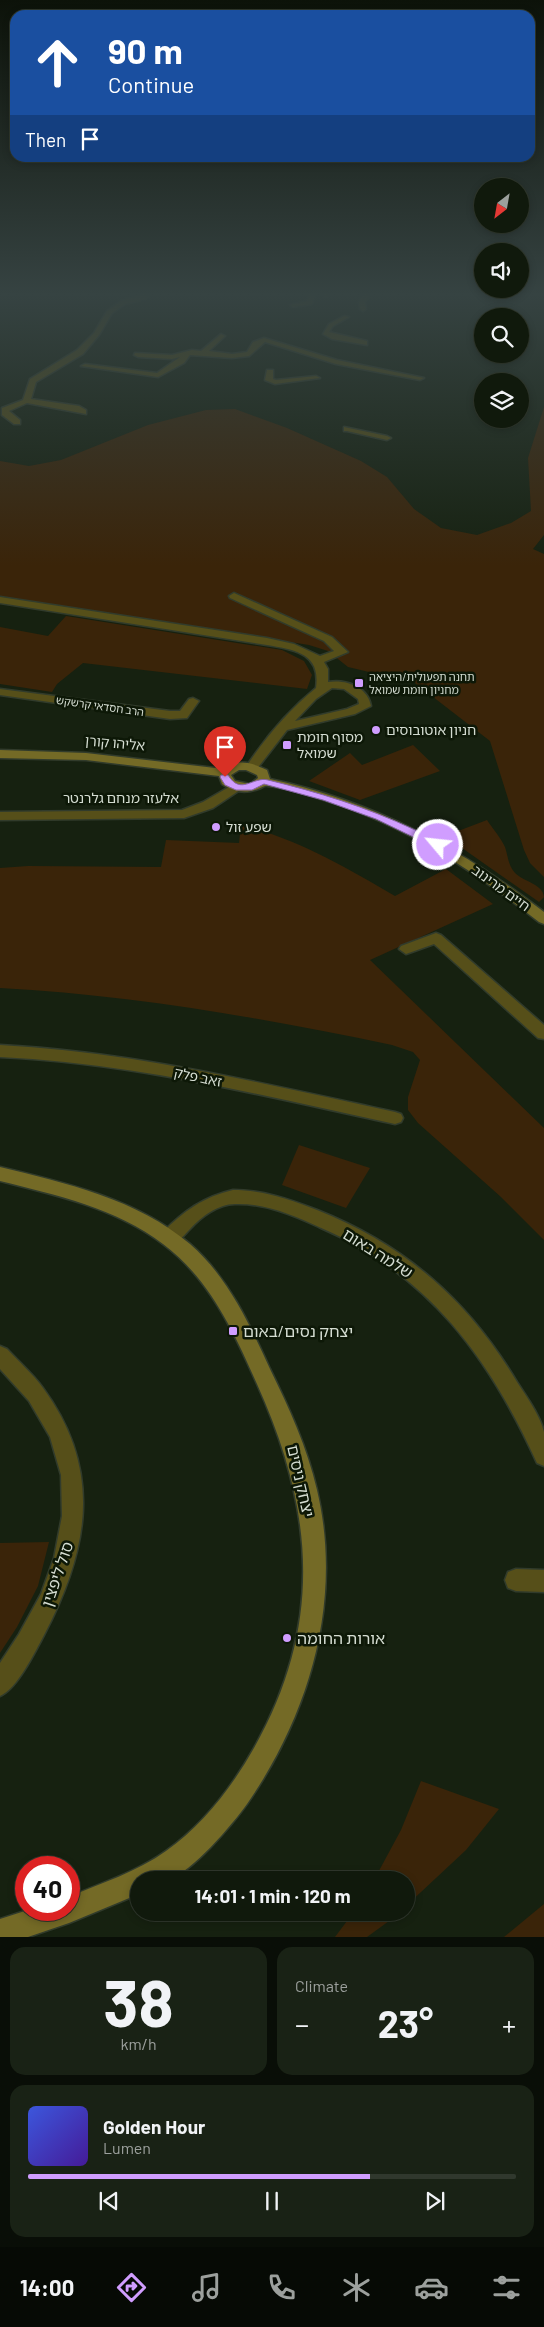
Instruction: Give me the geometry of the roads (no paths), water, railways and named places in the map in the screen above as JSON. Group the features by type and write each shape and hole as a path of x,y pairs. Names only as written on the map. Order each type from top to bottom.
{"street":[{"path":"26,401 32,384"},
{"path":"17,422 5,410 26,401 76,408 83,412"},
{"path":"347,429 387,438"},
{"path":"234,596 328,639 342,652 318,660"},
{"path":"0,600 151,622 285,646 311,655 318,660 324,675 322,688 263,749 252,767"},
{"path":"285,727 351,712 365,706 364,698 360,693 351,688 338,685 322,688"},
{"name":"הרב חסדאי קרשקש","path":"0,692 170,715 183,715 193,702"},
{"name":"אליהו קורן","path":"0,754 80,755 131,759 226,773"},
{"path":"237,767 252,767 263,773 263,781 252,787 236,787 226,781 226,773 237,767"},
{"name":"חיים מרינוב","path":"263,781 348,805 425,837 484,875 544,919"},
{"name":"אלעזר מנחם גלרנטר","path":"0,816 79,814 153,816 184,814 214,802 236,787"},
{"path":"406,949 436,938 544,1034"},
{"name":"זאב פלק","path":"0,1051 79,1054 132,1062 395,1118"},
{"name":"יצחק ניסים","path":"0,1174 49,1186 95,1202 124,1214 170,1238 213,1280 225,1299 284,1418 298,1459 309,1508 316,1587 310,1625 300,1667 284,1712 264,1756 240,1795 212,1827 177,1859 157,1871"},
{"name":"שלמה באום","path":"170,1238 188,1217 200,1207 220,1198 232,1196 273,1201 320,1219 360,1238 398,1261 435,1291 492,1360 518,1401 544,1456"},
{"name":"סול ליפצין","path":"0,1354 38,1393 52,1418 71,1471 74,1496 68,1550 56,1586 20,1655 0,1684"},
{"path":"516,1580 544,1581"},
{"name":"יצחק ניסים","path":"80,1905 130,1885"},
{"name":"יצחק ניסים","path":"0,1933 35,1921"}],"place":[{"name":"תחנה תפעולית/היציאה מחניון חומת שמואל","path":"359,683"},
{"name":"חניון אוטובוסים","path":"376,730"},
{"name":"מסוף חומת שמואל","path":"287,745"},
{"name":"שפע זול","path":"216,827"},
{"name":"יצחק נסים/באום","path":"233,1331"},
{"name":"אורות החומה","path":"287,1638"}]}
